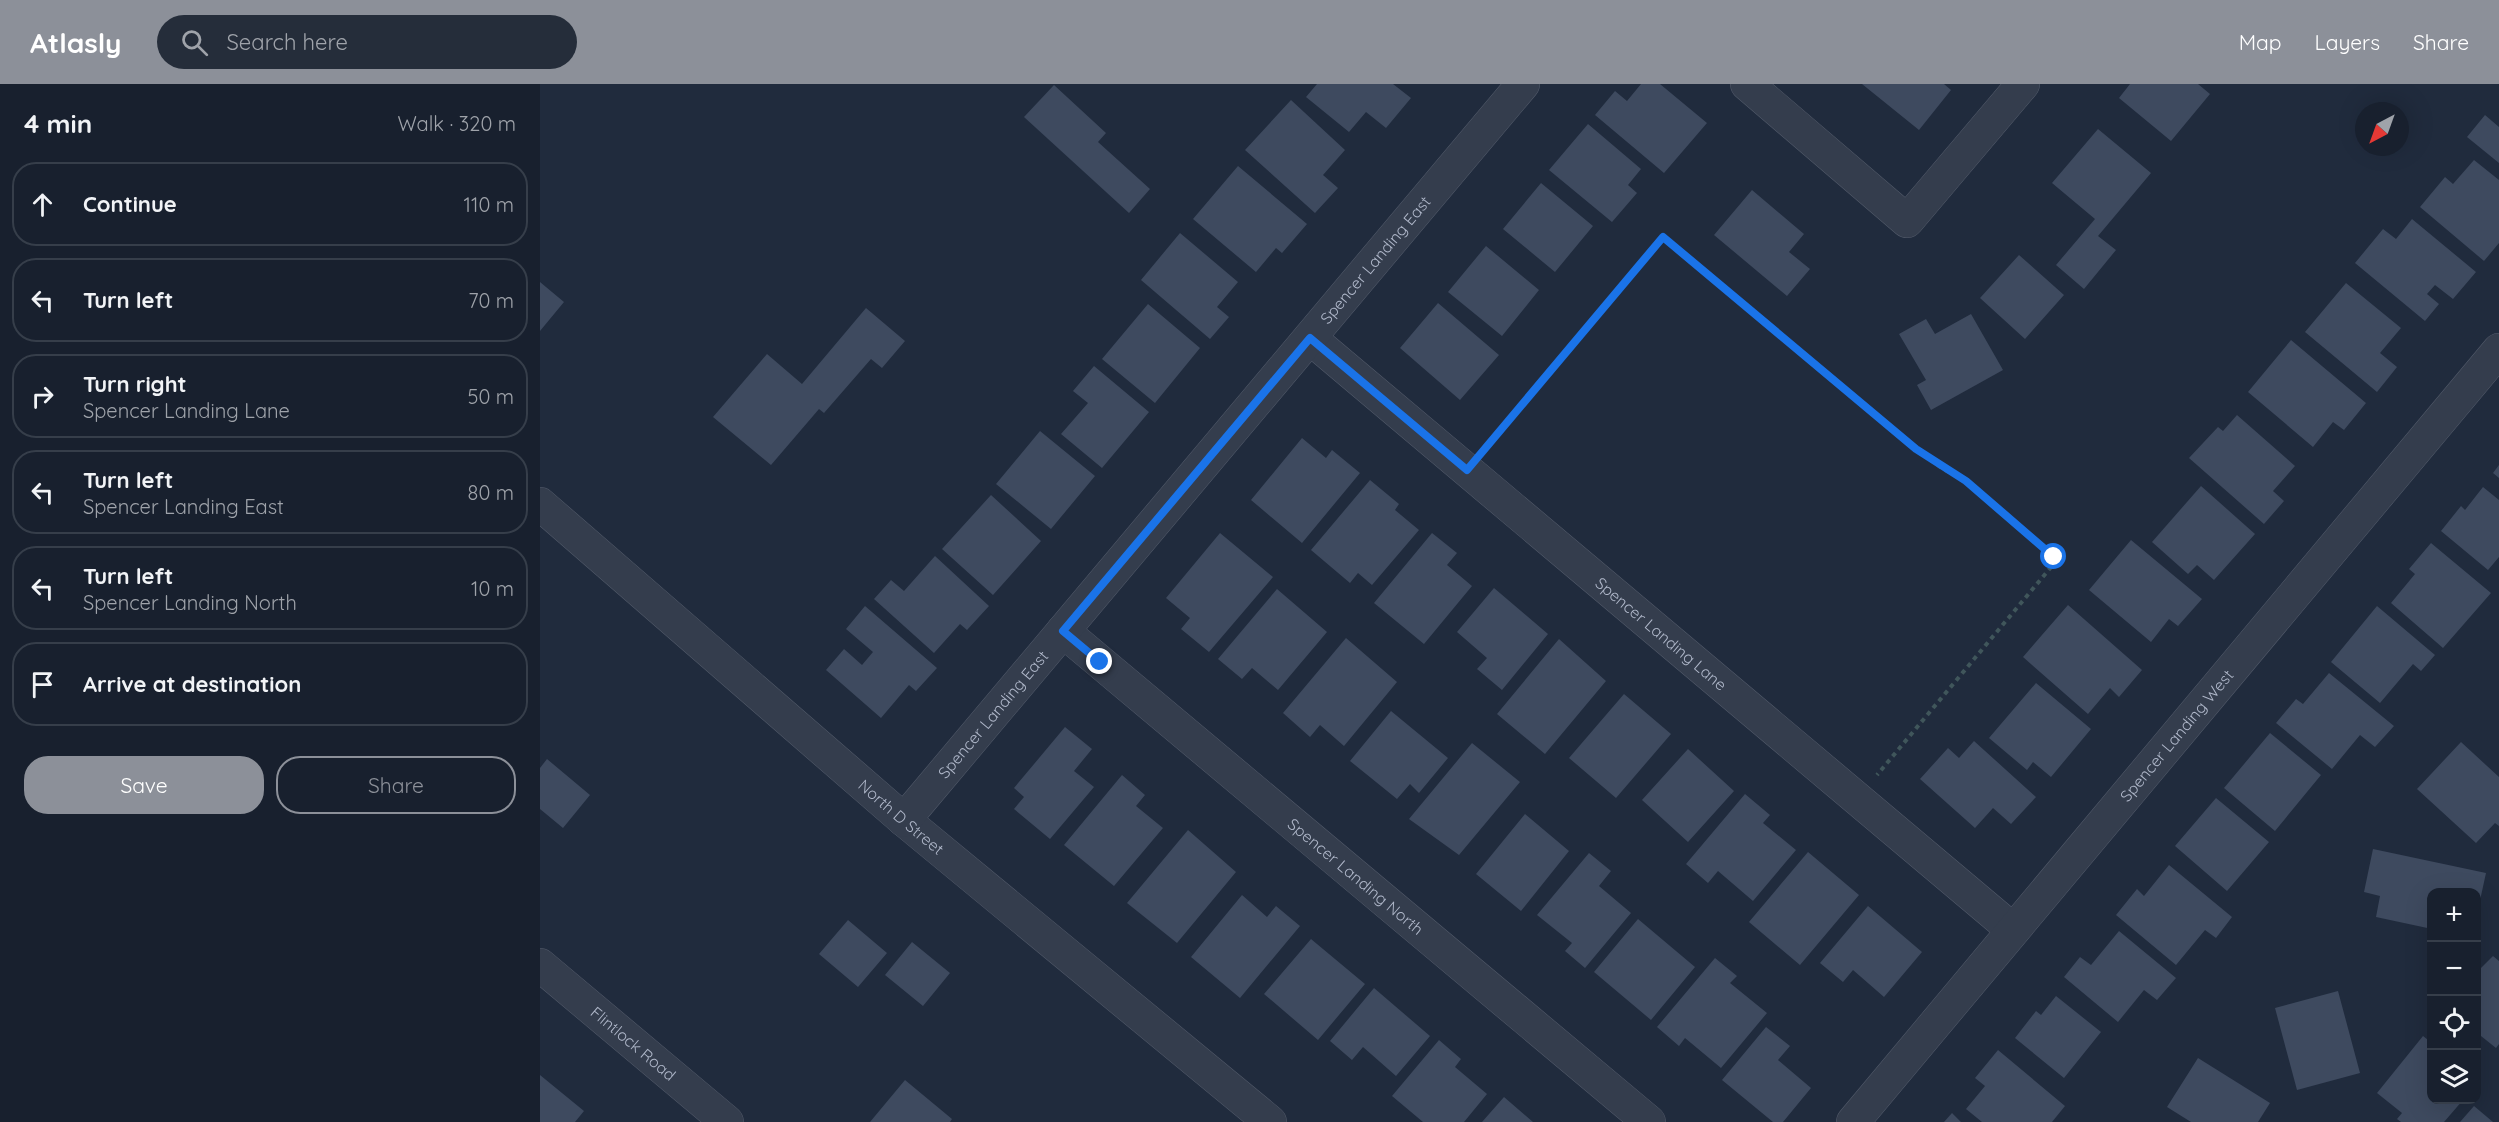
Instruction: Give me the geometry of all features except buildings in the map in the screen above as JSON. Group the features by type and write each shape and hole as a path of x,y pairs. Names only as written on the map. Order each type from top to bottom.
{"street":[{"name":"Spencer Landing East","path":"904,820 1523,84"},
{"path":"1747,84 1907,221 2023,84"},
{"name":"Spencer Landing Lane","path":"1310,338 2013,930"},
{"name":"Spencer Landing West","path":"1853,1122 2499,350"},
{"name":"North D Street","path":"540,504 904,820 1270,1122"},
{"name":"Spencer Landing North","path":"1063,631 1649,1122"},
{"name":"Flintlock Road","path":"540,965 727,1122"}],"path":[{"path":"1467,470 1663,237 1916,449 1966,481 2057,560 1857,798"}],"route":[{"path":"1100,662 1063,631 1310,338 1467,470 1663,237 1916,449 1943,469 1966,481 2054,557"}]}
